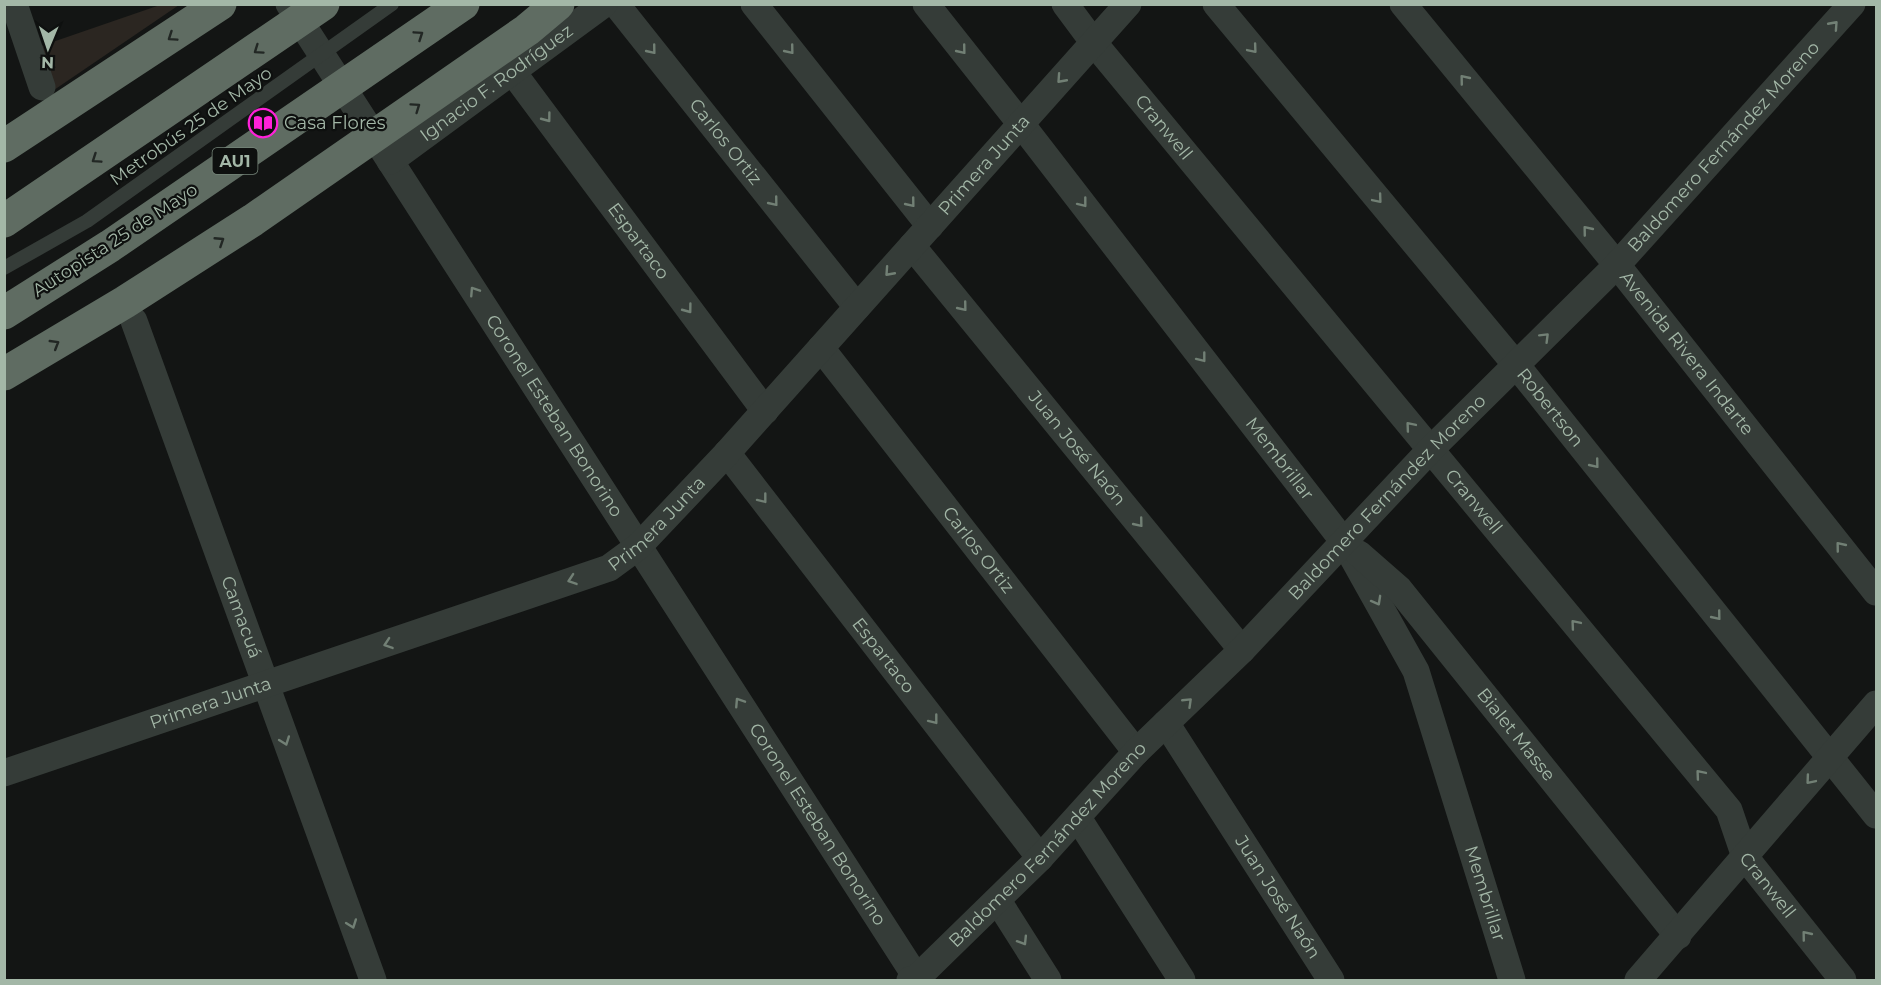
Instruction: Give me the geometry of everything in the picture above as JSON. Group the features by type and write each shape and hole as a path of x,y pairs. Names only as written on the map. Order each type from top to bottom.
{"highway":[{"path":"4,146 220,4"},
{"path":"4,221 323,4"},
{"name":"Autopista 25 de Mayo","path":"4,313 110,246 463,4"},
{"path":"4,374 125,302 253,220 517,36 558,4"}],"street":[{"path":"14,4 42,87"},
{"name":"Coronel Esteban Bonorino","path":"289,4 639,546 915,980"},
{"name":"Ignacio F. Rodríguez","path":"390,161 604,4"},
{"name":"Carlos Ortiz","path":"616,4 857,307"},
{"name":"Juan José Naón","path":"754,4 921,236 1242,650"},
{"name":"Membrillar","path":"926,4 1022,124 1344,542 1416,672 1512,981"},
{"name":"Cranwell","path":"1065,4 1094,43 1729,810 1745,857 1843,981"},
{"name":"Primera Junta","path":"4,773 609,568 639,546 727,453 1128,4"},
{"name":"Robertson","path":"1216,4 1517,366 1876,814"},
{"name":"Avenida Rivera Indarte","path":"1403,4 1617,265 1876,592"},
{"name":"Baldomero Fernández Moreno","path":"915,980 998,901 1078,818 1136,752 1242,650 1430,450 1617,265 1852,4"},
{"name":"Espartaco","path":"512,71 765,411"},
{"name":"Camacuá","path":"135,321 373,981"},
{"name":"Carlos Ortiz","path":"821,348 1136,752"},
{"name":"Espartaco","path":"727,453 1040,858"},
{"name":"Bialet Masse","path":"1344,542 1399,589 1678,936"},
{"path":"1638,980 1876,704"},
{"name":"Juan José Naón","path":"1166,723 1331,981"},
{"path":"1078,818 1182,981"},
{"path":"998,901 1048,981"}],"lane":[{"name":"Metrobús 25 de Mayo","path":"4,268 87,221 392,4"}],"shaded area":[{"path":"160,5 179,5 54,90 41,46"}],"place":[{"name":"Casa Flores","path":"263,123"}]}
